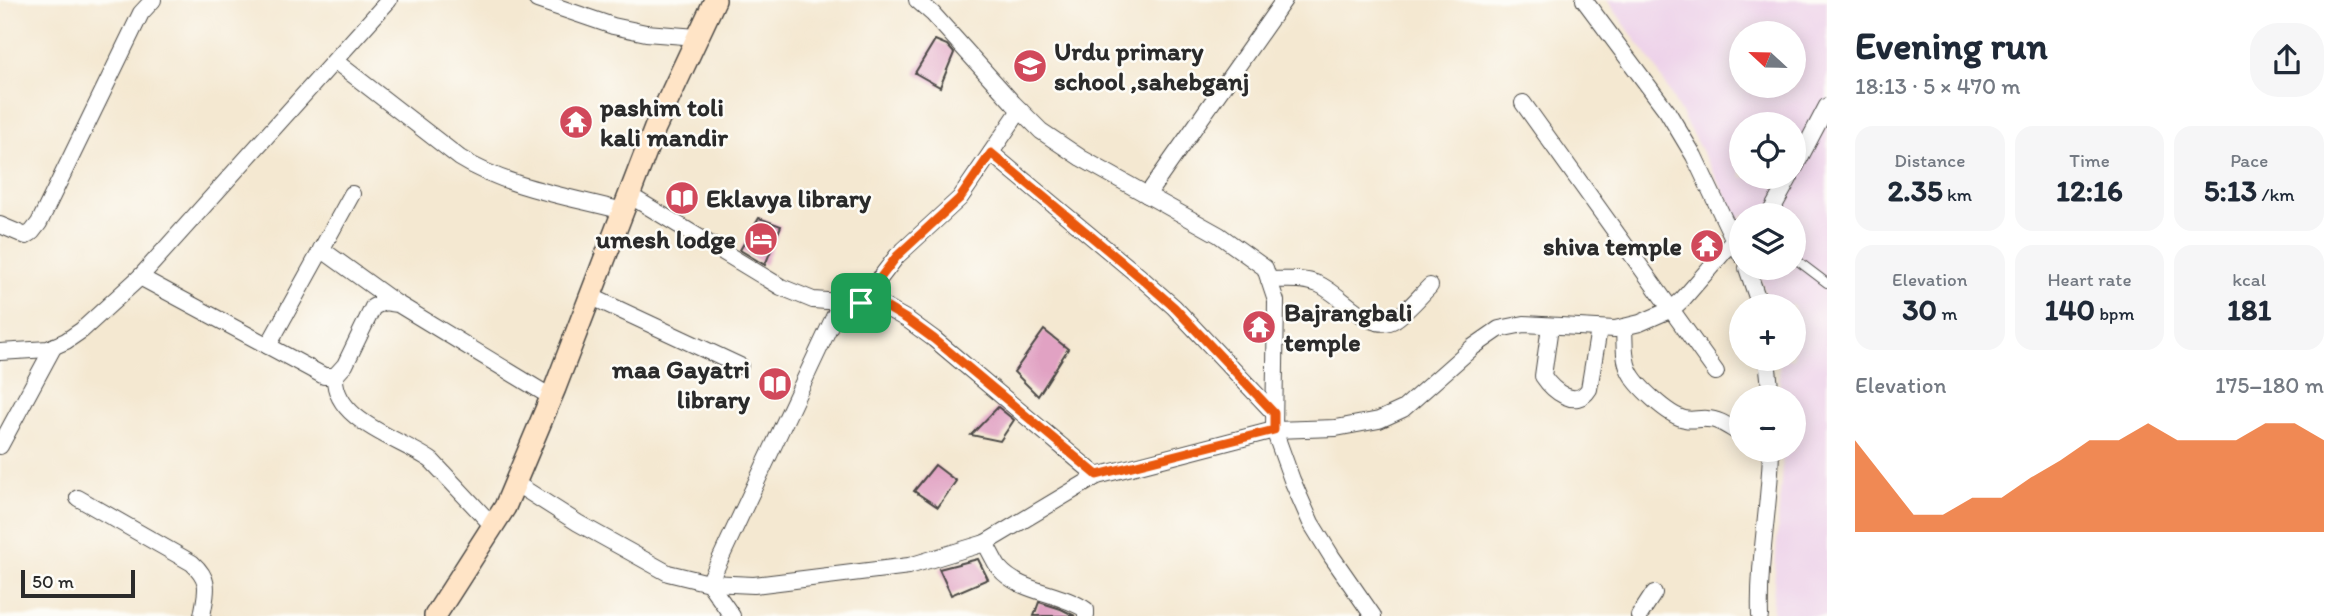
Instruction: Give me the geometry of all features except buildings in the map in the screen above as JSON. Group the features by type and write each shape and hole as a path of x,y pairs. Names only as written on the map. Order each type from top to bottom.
{"main road":[{"path":"435,616 505,507 551,397 655,128 715,0"}],"street":[{"path":"0,225 26,236 32,232 141,13 153,0"},
{"path":"0,352 25,352 54,346 82,330 140,278 390,0"},
{"path":"537,0 613,26 646,33 697,37"},
{"path":"916,0 933,14 1041,131 1071,152 1219,235 1265,268 1276,301 1274,421 1292,480 1311,523 1373,616"},
{"path":"1147,195 1284,0"},
{"path":"1584,0 1667,111 1729,224"},
{"path":"335,61 478,170 522,184 626,203 781,287 813,300 881,304 917,326 1097,475"},
{"path":"1523,103 1716,372"},
{"path":"1806,146 1827,106"},
{"path":"861,303 897,256 960,198 1020,110"},
{"path":"991,153 1174,307 1274,421"},
{"path":"268,346 352,194"},
{"path":"321,249 398,304 551,397"},
{"path":"515,483 578,523 668,573 709,583 754,585 909,566 985,543 1097,475 1274,421 1336,428 1379,420 1403,409 1473,347 1499,329 1524,324 1599,329 1640,323 1672,309 1729,253"},
{"path":"140,278 324,376 335,376"},
{"path":"1269,280 1293,280 1325,287 1354,310 1379,323 1392,321 1430,286"},
{"path":"590,296 740,366"},
{"path":"398,304 384,302 373,307 345,365 335,376 334,389 345,407 376,431 432,461 493,526"},
{"path":"709,583 841,302"},
{"path":"1550,326 1543,376 1556,390 1579,399 1584,397 1589,389 1599,329"},
{"path":"1624,327 1626,358 1630,372 1650,396 1685,419 1710,418 1729,427"},
{"path":"3,435 54,346"},
{"path":"1760,616 1759,595 1770,462"},
{"path":"78,498 191,563 202,573 207,583 202,616"},
{"path":"985,543 1000,569 1008,575 1025,585 1074,602 1086,610 1086,616"},
{"path":"709,583 732,616"},
{"path":"1639,616 1654,593"}],"lane":[{"path":"1806,267 1827,283"}],"shaded area":[{"path":"1607,0 1827,0 1827,616 1772,616 1782,462 1806,462 1806,385 1780,385 1779,371 1806,371 1806,294 1766,294 1761,280 1806,280 1806,203 1730,203 1656,68"}],"place":[{"name":"Urdu primary school ,sahebganj","path":"1030,66"},
{"name":"pashim toli kali mandir","path":"576,122"},
{"name":"Eklavya library","path":"682,198"},
{"name":"umesh lodge","path":"761,239"},
{"name":"shiva temple","path":"1707,246"},
{"name":"Bajrangbali temple","path":"1259,327"},
{"name":"maa Gayatri library","path":"775,384"}],"route":[{"path":"991,153 1174,307 1274,413 1274,430 1097,475 908,320 881,304 861,303 897,256 960,198 991,153"}]}
